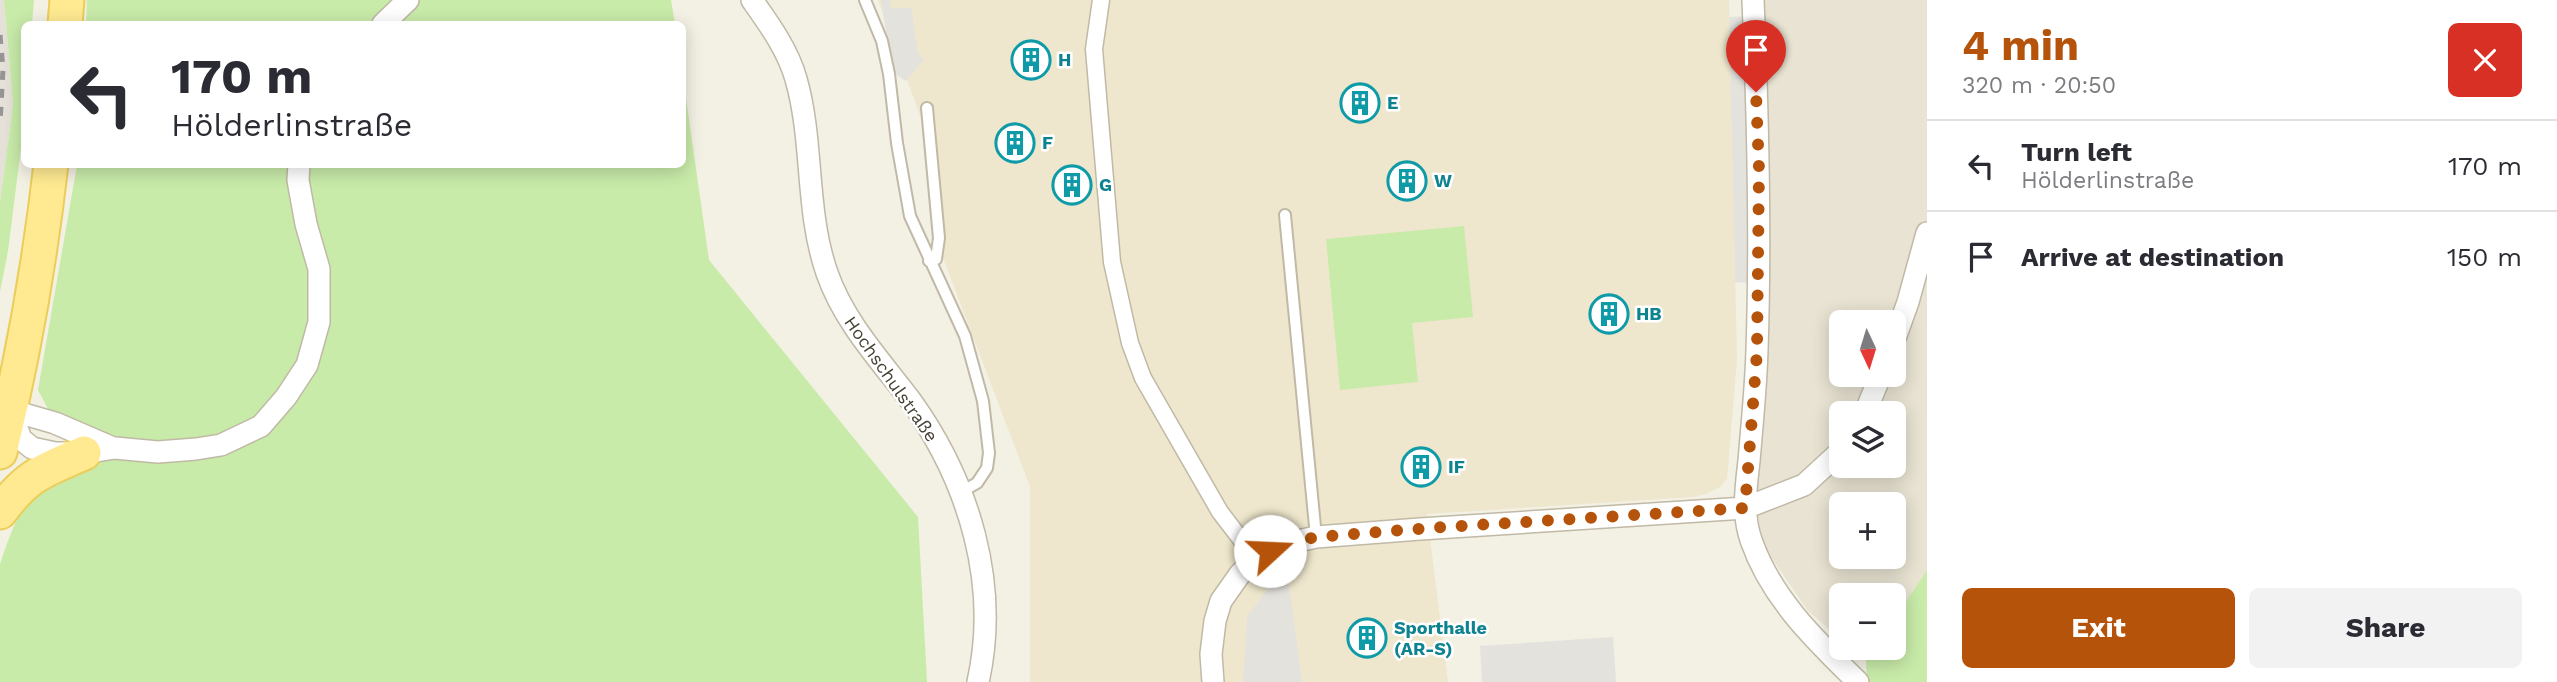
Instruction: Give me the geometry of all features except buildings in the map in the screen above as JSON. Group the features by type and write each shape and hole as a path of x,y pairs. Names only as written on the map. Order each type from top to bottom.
{"main road":[{"path":"65,21 67,0"},
{"path":"0,452 35,280 50,168"},
{"path":"0,512 18,489 33,476 100,451"}],"street":[{"path":"386,21 408,0"},
{"name":"Hochschulstraße","path":"752,0 784,49 796,78 803,112 817,238 827,273 844,312 913,404 942,452 972,521 987,606 978,682"},
{"path":"1101,0 1094,49 1096,76 1112,262 1130,343 1143,378 1220,512 1256,559"},
{"path":"1753,0 1759,169 1757,352 1745,508 1761,565 1782,600 1806,631 1858,682"},
{"path":"10,410 21,439 32,448 55,453 197,449 221,445 261,426 286,397 307,365 319,322 319,270 306,224 299,168"},
{"path":"1905,310 1927,233"},
{"path":"10,410 54,423 100,451"},
{"path":"1213,682 1211,654 1215,621 1221,601 1240,574 1256,559 1285,544 1316,537 1430,528 1745,508 1804,485 1829,462"}],"lane":[{"path":"865,0 882,41 889,74 897,143 910,216 965,336 983,401 989,453 987,468 977,483 961,492"},
{"path":"871,14 873,0"},
{"path":"927,108 939,238 936,259 929,261"},
{"path":"1284,215 1316,537"}],"shaded area":[{"path":"0,0 4,0 13,104 0,203"},
{"path":"878,0 1729,0 1737,359 1727,479 1720,487 1694,497 1427,514 1448,682 1030,682 1030,487 931,226 921,118"},
{"path":"881,0 890,0 891,8 911,8 918,53 924,60 906,81 892,72"},
{"path":"1760,0 1927,0 1927,570 1906,602 1906,583 1829,583 1829,629 1808,611 1758,538 1749,455"},
{"path":"1748,16 1751,153 1748,283 1735,282 1729,17"},
{"path":"1288,576 1302,682 1243,682 1247,617 1268,588"},
{"path":"1613,637 1616,682 1482,682 1480,646"}],"green space":[{"path":"4,0 34,0 32,21 21,21 21,148 0,292 0,203 13,104"},
{"path":"87,0 671,0 674,21 86,21"},
{"path":"686,98 709,260 918,517 927,682 0,682 0,565 12,531 24,505 40,490 82,473 38,390 76,168 686,168"},
{"path":"1464,226 1473,317 1412,323 1418,382 1340,390 1326,239"},
{"path":"1927,570 1927,682 1867,682 1866,660 1906,660 1906,602"}],"railway":[{"path":"0,35 3,69 0,124"}],"place":[{"name":"H","path":"1031,60"},
{"name":"E","path":"1360,103"},
{"name":"F","path":"1015,143"},
{"name":"W","path":"1407,181"},
{"name":"G","path":"1072,185"},
{"name":"HB","path":"1609,314"},
{"name":"IF","path":"1421,467"},
{"name":"Sporthalle (AR-S)","path":"1367,638"}],"route":[{"path":"1270,551 1285,544 1316,537 1745,508 1757,352 1759,169 1756,92"}]}
